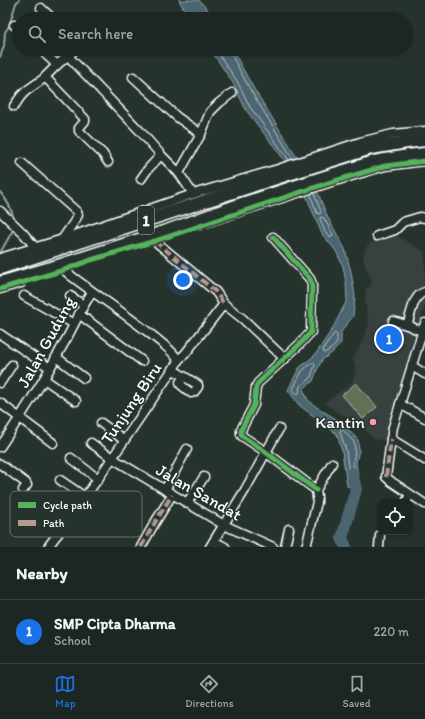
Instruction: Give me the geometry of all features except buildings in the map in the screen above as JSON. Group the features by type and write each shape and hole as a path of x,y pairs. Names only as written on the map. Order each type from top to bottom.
{"highway":[{"name":"1","path":"3,262 207,195 238,190 282,172 314,162 371,148 425,140"},
{"name":"1","path":"3,285 63,267 242,204 291,192 374,162 425,154"},
{"path":"238,190 245,192 249,196 249,198 242,204"}],"street":[{"path":"41,8 45,12"},
{"path":"47,56 57,65"},
{"path":"14,106 26,91 45,77 68,56 179,173 193,194"},
{"path":"45,77 85,119 79,128 79,131 103,154 108,162"},
{"path":"133,77 177,117 201,134"},
{"path":"179,173 201,134 210,112 232,93"},
{"path":"314,162 360,142 393,134 425,131"},
{"path":"140,179 161,155"},
{"path":"324,181 385,166 425,161"},
{"path":"22,163 70,204 77,212 78,215 63,239"},
{"path":"3,262 35,247 63,239 193,194 207,195 282,172"},
{"path":"63,267 155,240 291,192"},
{"path":"0,211 24,233 35,247"},
{"path":"377,236 395,230 402,222 420,217 425,218"},
{"path":"273,237 310,279 313,286 310,332 285,359 258,383 256,387 254,405 241,430 241,434 316,490 318,497 306,547"},
{"path":"155,240 216,292 224,304 243,319 285,359"},
{"name":"Tunjung Biru","path":"63,267 92,292 144,328 176,356 178,360 89,491"},
{"name":"Jalan Gudung","path":"0,447 44,379 92,292"},
{"path":"410,326 408,322 416,299 419,295 425,292"},
{"path":"24,296 74,324"},
{"path":"70,296 84,305"},
{"path":"178,360 185,354 224,304"},
{"path":"79,314 142,361"},
{"path":"393,321 416,329 424,326"},
{"path":"424,326 391,439 386,477 408,498 425,504"},
{"path":"0,334 50,368"},
{"path":"56,357 84,378"},
{"path":"0,383 12,365"},
{"path":"412,366 425,374"},
{"path":"172,369 184,376"},
{"path":"44,379 76,401"},
{"path":"0,403 53,443"},
{"path":"400,404 425,418"},
{"path":"102,423 124,440"},
{"path":"225,547 212,544 280,429"},
{"path":"391,439 425,460"},
{"name":"Jalan Sandat","path":"91,443 112,458 224,525 273,547"},
{"path":"141,547 169,492 187,449"},
{"path":"71,458 98,479"},
{"path":"316,490 332,463"},
{"path":"0,464 26,483 27,485 23,490"},
{"path":"187,503 204,477"},
{"path":"60,480 76,491"},
{"path":"285,547 289,529"},
{"path":"379,547 380,535"},
{"name":"Tunjung Biru","path":"48,547 56,537"}],"shaded area":[{"path":"395,235 425,252 425,306 390,419 385,441 374,439 367,433 364,426 324,403 350,385 356,372 353,359 369,324 365,302 366,287 371,287 371,278 366,269 363,258 365,249 370,243"}],"green space":[{"path":"356,383 377,407 363,419 342,395"}],"water":[{"path":"179,0 199,0 210,12 185,12"},
{"path":"215,56 236,56 254,89 316,188 327,216 345,249 355,296 353,316 341,332 341,343 333,352 322,360 313,381 303,389 308,400 341,422 358,440 359,450 356,463 360,490 347,486 342,451 337,434 299,405 288,390 299,368 315,355 333,328 347,300 343,266 336,251 322,234 303,188 282,157 246,110 233,83"}],"waterway":[{"path":"13,12 16,3 19,0"},
{"path":"0,57 4,46 5,32 9,26 12,16"},
{"path":"0,192 9,205 14,220"},
{"path":"0,253 13,230"},
{"path":"346,547 342,538 356,489 352,473"}],"marked path":[{"path":"155,241 216,292 224,304"},
{"path":"386,477 391,439"},
{"path":"141,547 172,495"}],"cycle path":[{"path":"0,289 155,241 325,184 385,166 425,161"},
{"path":"273,237 310,279 312,284 311,332 258,383 256,387 254,405 241,430 241,434 316,490"}],"place":[{"name":"SMP Cipta Dharma","path":"389,339"},
{"name":"Kantin","path":"373,422"}]}
